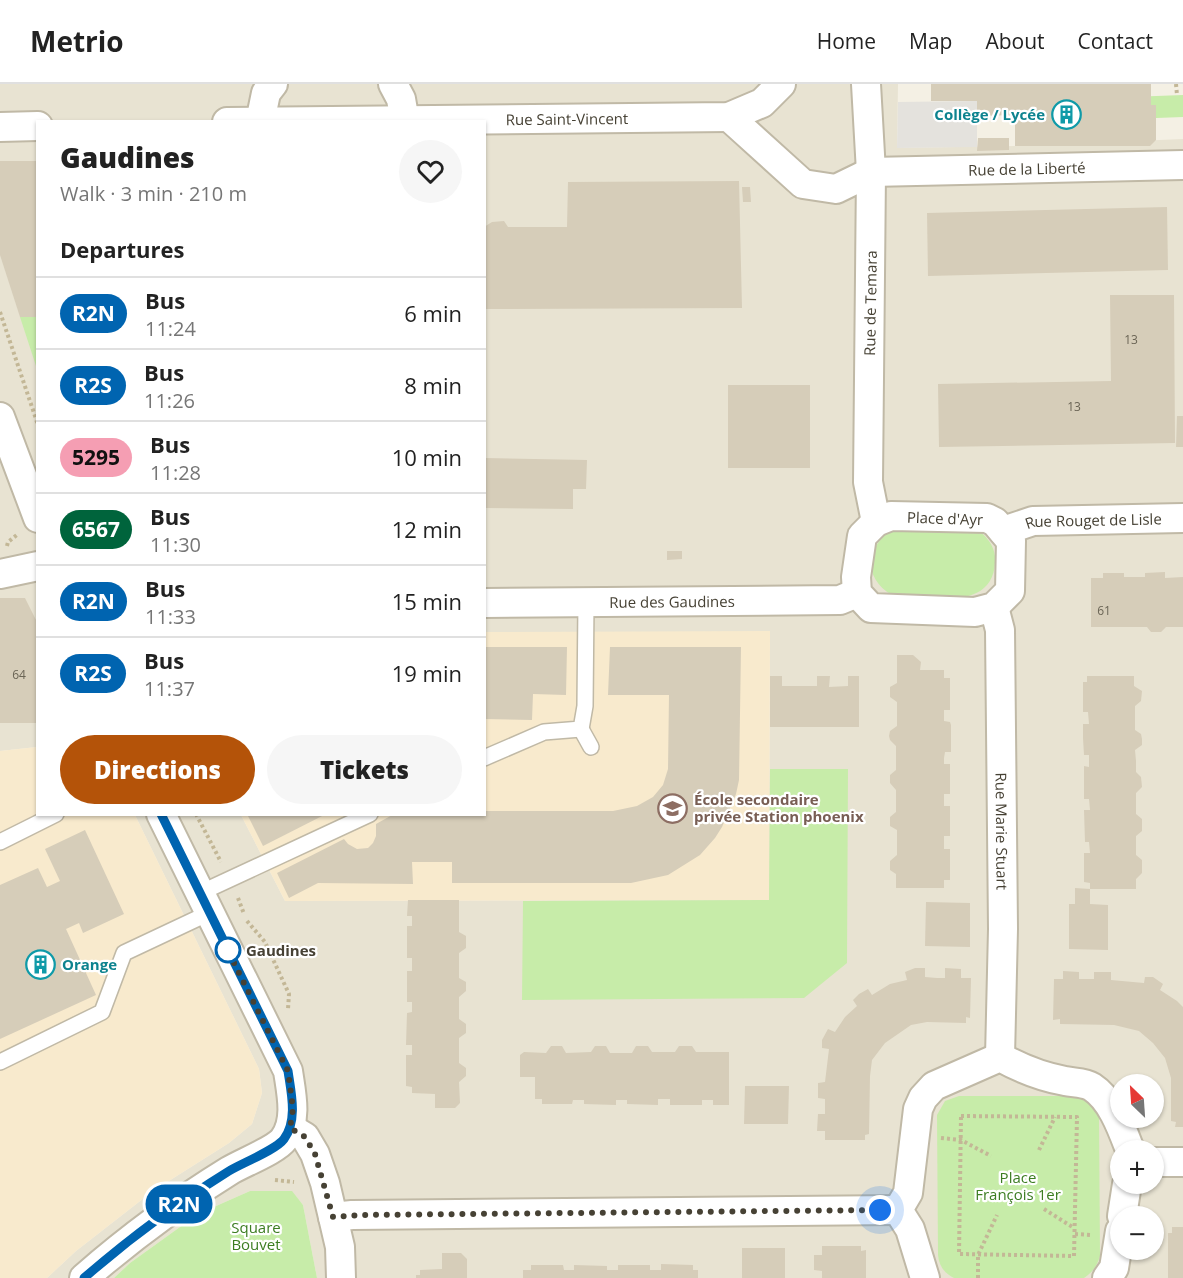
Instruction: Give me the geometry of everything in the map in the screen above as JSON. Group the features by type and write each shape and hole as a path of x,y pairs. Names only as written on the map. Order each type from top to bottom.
{"street":[{"path":"260,120 266,93 273,84"},
{"path":"393,84 401,99 405,120"},
{"name":"Rue Saint-Vincent","path":"486,120 729,117 762,104 781,84"},
{"name":"Rue de Temara","path":"866,84 871,171 868,482 876,522"},
{"path":"729,117 803,184 836,189 871,171"},
{"path":"0,127 36,126"},
{"name":"Rue de la Liberté","path":"871,171 1183,165"},
{"path":"0,417 36,513"},
{"name":"Place d'Ayr","path":"876,522 891,516 987,518 1011,541 1010,591 994,607"},
{"name":"Rue Rouget de Lisle","path":"1003,531 1033,521 1183,518"},
{"path":"876,522 862,536 856,577 857,593 871,608 975,612 994,607"},
{"path":"0,574 36,567"},
{"name":"Rue des Gaudines","path":"486,603 840,600 857,593"},
{"name":"Rue Marie Stuart","path":"994,607 1000,630 1003,929 1000,1057"},
{"path":"84,1278 124,1243 159,1217 231,1170 284,1140 290,1128 293,1109 288,1071 162,816"},
{"path":"898,1210 908,1193 918,1109 923,1098 934,1086 1000,1057 1019,1068 1092,1087 1102,1095 1110,1107 1126,1140"},
{"path":"290,1128 305,1137 315,1154 340,1246 341,1278"},
{"path":"1164,1162 1183,1162"},
{"path":"333,1217 898,1210"},
{"path":"898,1210 910,1229 925,1278"},
{"path":"1107,1278 1114,1268 1115,1260"}],"lane":[{"path":"586,602 585,706 581,729 591,747"},
{"path":"486,758 544,732 581,729"},
{"path":"0,842 52,816"},
{"path":"0,1062 102,1012 124,953 204,903 366,816"}],"path":[{"path":"1176,84 1177,95"},
{"path":"964,113 977,113"},
{"path":"0,312 36,419"},
{"path":"961,1116 1054,1117 1077,1117 1074,1256 959,1254 961,1116"},
{"path":"1039,1150 1054,1117"},
{"path":"961,1140 991,1156"},
{"path":"1044,1209 1075,1228"},
{"path":"978,1278 978,1255 998,1215"}],"shaded area":[{"path":"0,84 898,84 897,148 1183,139 1183,1278 317,1278 303,1205 291,1191 250,1191 198,1214 130,1263 114,1278 47,1278 76,1251 153,1191 229,1143 252,1124 262,1093 259,1069 135,816 242,816 285,901 769,900 770,632 486,632 486,120 36,120 36,747 0,751"},
{"path":"977,101 977,147 897,148 898,102"},
{"path":"770,631 769,900 285,901 242,816 486,816 486,632"},
{"path":"36,747 36,816 135,816 259,1069 262,1093 252,1124 229,1143 153,1191 76,1251 47,1278 0,1278 0,751"}],"green space":[{"path":"1183,95 1183,117 1050,122 1049,100"},
{"path":"20,317 36,317 36,366"},
{"path":"894,528 973,528 988,539 993,548 995,556 993,574 985,587 959,598 892,595 875,579 871,561 878,543"},
{"path":"770,769 848,769 847,963 804,998 522,1000 523,901 769,900"},
{"name":"Place François 1er","path":"959,1096 1081,1096 1088,1099 1099,1113 1100,1256 1098,1263 1084,1278 954,1278 943,1269 938,1255 937,1115 945,1101"},
{"name":"Square Bouvet","path":"250,1191 292,1191 303,1205 317,1278 114,1278 130,1263 198,1214"}],"building":[{"name":"Collège / Lycée","path":"931,84 1151,84 1151,105 1156,105 1156,140 1150,146 1015,146 1015,115 977,116 977,101 931,101"},
{"path":"978,138 1009,138 1009,150 977,151"},
{"path":"0,161 36,161 36,317 20,317 0,255"},
{"path":"739,181 742,308 486,309 486,226 492,222 504,221 508,227 567,227 568,182"},
{"path":"742,187 750,187 751,202 743,202"},
{"path":"1167,207 1168,270 928,276 927,213"},
{"path":"1110,295 1174,295 1175,443 939,447 938,384 1111,381"},
{"path":"728,385 810,385 810,468 728,468"},
{"path":"1177,416 1183,416 1183,447 1176,447"},
{"path":"486,458 587,460 586,489 573,489 573,509 486,508"},
{"path":"667,551 682,551 682,559 667,560"},
{"path":"1165,572 1165,578 1183,577 1183,627 1166,627 1161,632 1151,632 1147,627 1091,627 1091,578 1103,578 1103,573 1124,573 1124,577 1145,577 1145,573"},
{"path":"0,598 25,598 36,620 36,723 0,723"},
{"path":"486,647 567,647 566,695 533,694 532,720 486,719"},
{"path":"610,647 741,647 739,780 736,794 722,827 700,855 668,875 631,883 452,883 452,862 412,862 413,884 318,883 289,898 277,873 344,839 357,849 368,848 376,836 376,824 390,816 486,816 486,811 613,811 637,806 653,797 663,785 668,769 669,695 608,695"},
{"path":"897,655 913,655 921,662 920,670 944,670 944,678 950,678 950,710 944,710 944,721 950,722 951,725 951,752 945,752 944,764 950,764 950,794 944,794 944,806 950,806 950,836 944,836 944,849 950,849 950,880 944,880 944,888 896,888 896,874 890,870 890,861 897,855 897,830 890,826 890,817 896,812 896,790 890,783 890,775 896,770 896,746 889,736 890,731 897,726 897,702 890,697 890,687 897,683"},
{"path":"770,676 782,676 782,686 817,686 817,676 830,676 829,687 848,686 848,676 859,676 859,727 770,727"},
{"path":"1087,676 1134,676 1134,686 1142,691 1141,701 1135,706 1135,730 1141,734 1142,739 1142,745 1135,750 1136,772 1141,777 1142,787 1136,793 1136,814 1142,819 1142,831 1136,836 1136,855 1142,860 1142,873 1136,879 1136,889 1090,889 1090,883 1084,882 1084,853 1090,853 1089,842 1085,842 1084,810 1090,810 1089,799 1084,799 1084,766 1089,767 1089,755 1084,755 1083,738 1083,724 1089,724 1088,712 1083,712 1083,682 1087,682"},
{"path":"248,816 322,816 263,846"},
{"name":"Orange","path":"85,830 124,914 83,933 79,923 66,929 96,995 0,1039 0,885 38,868 47,887 60,881 45,849"},
{"path":"1075,888 1090,889 1090,904 1108,905 1108,950 1069,949 1069,904 1075,904"},
{"path":"408,900 459,900 459,932 466,936 466,948 459,953 459,978 466,982 466,991 459,997 459,1019 466,1024 466,1033 459,1038 459,1063 466,1068 466,1076 459,1082 460,1103 455,1108 435,1108 435,1094 412,1093 412,1087 406,1086 406,1055 412,1055 412,1045 406,1045 407,1013 412,1012 412,1002 407,1002 407,971 412,971 412,958 407,958 407,926 412,926 412,916 407,916"},
{"path":"926,902 970,903 970,947 925,946"},
{"path":"915,968 925,968 925,977 945,978 945,968 961,969 961,978 971,978 970,1018 966,1017 966,1023 927,1022 911,1025 885,1043 872,1060 869,1134 865,1135 865,1140 825,1140 825,1131 817,1131 818,1114 825,1114 825,1099 818,1098 818,1083 825,1082 829,1049 822,1048 822,1040 828,1029 835,1032 845,1017 857,1006 853,1000 859,994 868,989 872,995 890,984 907,980 905,972"},
{"path":"1063,971 1079,972 1079,979 1094,979 1094,972 1111,972 1111,980 1144,983 1145,977 1153,977 1163,984 1160,990 1183,1007 1183,1127 1175,1127 1176,1122 1171,1121 1171,1078 1165,1058 1139,1031 1114,1025 1060,1024 1060,1019 1053,1020 1054,979 1063,979"},
{"path":"551,1046 562,1046 566,1053 591,1052 595,1046 606,1046 610,1053 632,1053 636,1046 648,1046 652,1052 675,1052 679,1046 692,1046 696,1052 729,1052 729,1105 713,1105 713,1100 702,1100 702,1105 670,1105 670,1099 658,1099 658,1105 627,1104 627,1100 616,1100 616,1105 584,1104 584,1100 573,1100 572,1104 542,1104 542,1099 535,1099 535,1077 520,1077 520,1055 524,1052 546,1053"},
{"path":"745,1086 789,1086 788,1124 744,1124"},
{"path":"1172,1227 1183,1227 1183,1278 1168,1278 1168,1233 1172,1233"},
{"path":"822,1246 861,1246 861,1251 866,1250 866,1278 822,1278 822,1271 814,1270 814,1255 822,1255"},
{"path":"742,1248 785,1248 785,1278 742,1278"},
{"path":"442,1253 461,1253 467,1259 467,1278 416,1278 416,1275 420,1275 420,1270 442,1269"},
{"path":"661,1264 693,1265 693,1270 698,1270 698,1278 523,1278 523,1270 531,1270 531,1265 563,1265 564,1270 574,1270 574,1265 607,1266 607,1270 618,1270 618,1265 650,1265 650,1270 661,1270"}],"bus line":[{"name":"R2N","path":"84,1278 124,1243 159,1217 231,1170 284,1140 290,1128 293,1109 288,1071 162,816"}],"place":[{"name":"Collège / Lycée","path":"1066,114"},
{"name":"École secondaire privée Station phoenix","path":"673,808"},
{"name":"Gaudines","path":"228,950"},
{"name":"Orange","path":"41,964"}],"route":[{"path":"228,950 226,947 288,1071 293,1109 290,1128 305,1137 315,1154 333,1217 880,1210"}]}
